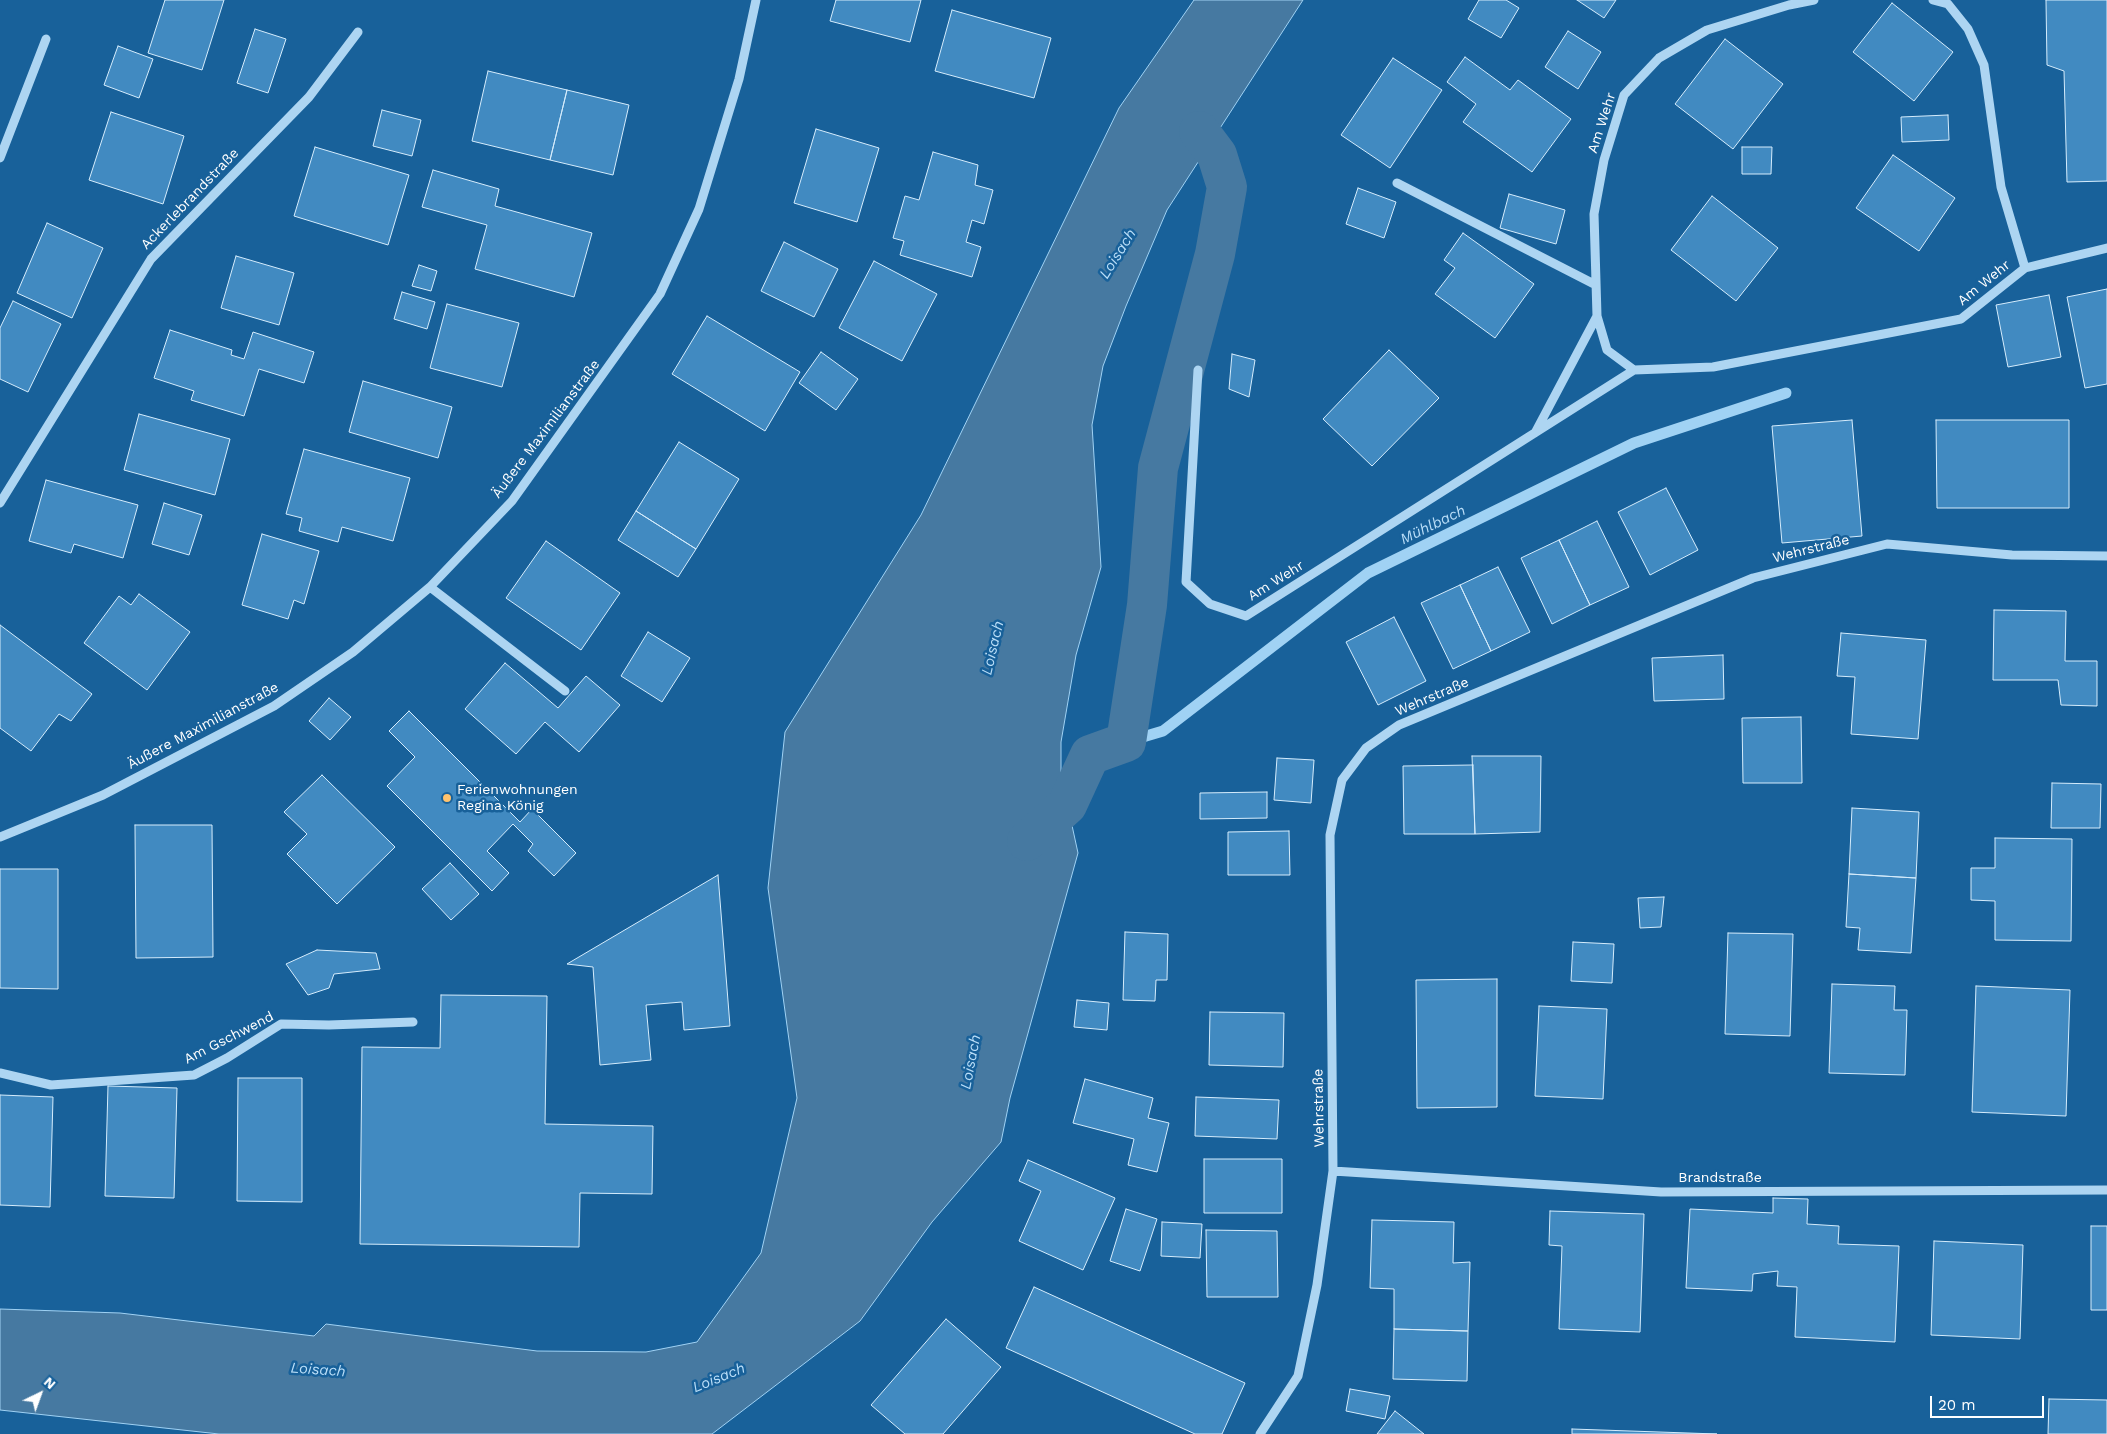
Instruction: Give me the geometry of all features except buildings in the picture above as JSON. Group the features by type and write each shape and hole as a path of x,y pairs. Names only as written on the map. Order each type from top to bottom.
{"street":[{"name":"Äußere Maximilianstraße","path":"0,836 103,795 274,706 353,652 430,587 512,501 660,294 699,208 739,79 756,0"},
{"name":"Am Wehr","path":"1933,0 1948,4 1968,29 1984,65 2001,188 2025,268"},
{"name":"Am Wehr","path":"1634,370 1607,350 1597,316 1594,284 1594,214 1604,160 1624,94 1659,58 1707,30 1789,5 1810,1"},
{"name":"Ackerlebrandstraße","path":"0,503 151,259 309,97 358,32"},
{"path":"0,158 46,39"},
{"path":"1396,183 1594,284"},
{"name":"Am Wehr","path":"1198,370 1186,582 1210,604 1246,616 1634,370 1713,367 1961,319 2025,268 2107,248"},
{"name":"Am Wehr","path":"1534,434 1597,316"},
{"name":"Wehrstraße","path":"1260,1434 1298,1376 1317,1285 1333,1171 1330,836 1342,780 1366,748 1399,725 1753,578 1887,544 2012,555 2107,556"},
{"path":"430,587 565,691"},
{"name":"Am Gschwend","path":"0,1073 51,1085 194,1075 227,1058 281,1024 329,1025 413,1022"},
{"name":"Brandstraße","path":"1333,1171 1661,1192 2107,1190"}],"water":[{"name":"Loisach","path":"1194,0 1303,0 1167,210 1103,366 1092,425 1101,567 1076,655 1061,742 1061,775 1078,853 1010,1098 1001,1142 932,1222 860,1321 712,1434 219,1434 0,1410 0,1309 120,1313 314,1336 326,1324 537,1351 646,1352 697,1342 761,1253 797,1098 768,888 785,732 921,515 1119,108"}],"waterway":[{"path":"1027,841 1067,805 1090,755 1126,742 1147,605 1158,468 1215,254 1227,187 1217,155 1199,131"},
{"name":"Mühlbach","path":"1126,742 1163,731 1368,573 1634,443 1786,393"}],"place":[{"name":"Ferienwohnungen Regina König","path":"447,798"}]}
